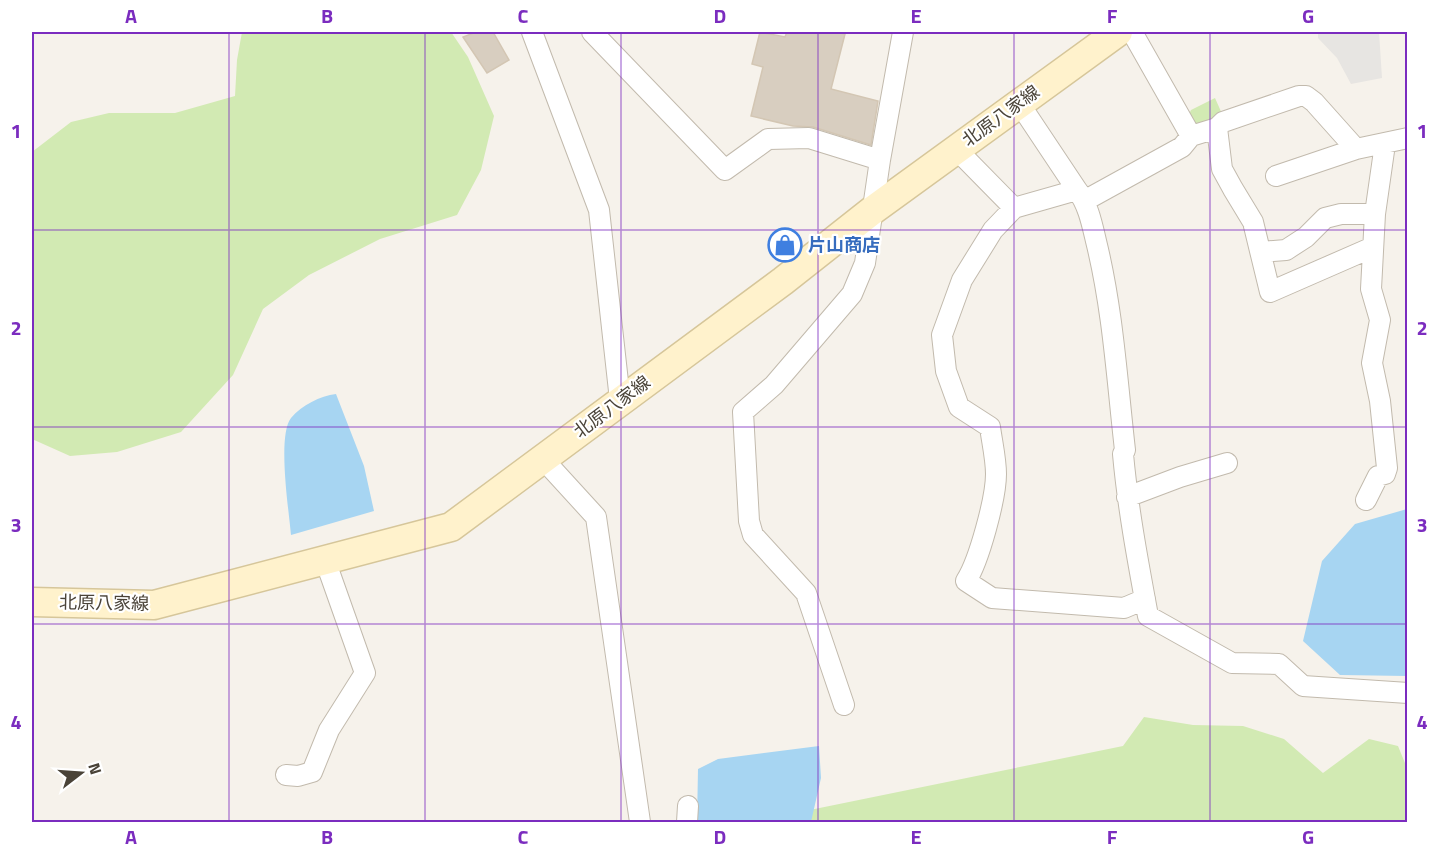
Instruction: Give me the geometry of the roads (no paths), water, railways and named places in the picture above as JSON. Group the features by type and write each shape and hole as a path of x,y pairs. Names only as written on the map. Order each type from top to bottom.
{"main road":[{"name":"北原八家線","path":"32,602 154,605 451,526 783,280 873,210 1118,32"}],"street":[{"path":"532,32 599,210 620,400"},
{"path":"592,32 725,170 768,139 808,138 880,160"},
{"path":"844,705 806,593 753,535 749,521 743,412 774,385 852,294 865,263 880,160 903,32"},
{"path":"1132,32 1191,136"},
{"path":"1145,599 1124,608 992,598 966,580 971,572 985,529 996,475 990,428 959,407 946,371 942,335 962,280 993,230 1014,208 1080,195 1182,147 1191,136 1217,128 1223,122 1299,96 1306,96 1314,102 1356,149"},
{"path":"1019,103 1080,195 1093,229 1106,283 1125,450 1123,454 1127,497 1148,616 1232,663 1280,664 1303,686 1407,693"},
{"path":"1217,128 1222,169 1253,222 1270,292 1373,247"},
{"path":"1276,176 1356,149 1407,138"},
{"path":"1366,501 1377,476 1385,474 1387,468 1380,401 1372,363 1380,320 1371,289 1384,144"},
{"path":"956,149 1014,208"},
{"path":"1261,252 1286,250 1306,237 1325,218 1357,212 1376,214"},
{"path":"543,459 596,517 640,822"},
{"path":"1127,497 1180,477 1227,463"},
{"path":"286,775 298,776 312,772 328,730 365,673 325,560"}],"water":[{"path":"336,394 364,466 374,511 291,535 284,457 287,427 295,413 306,405"},
{"path":"1407,509 1407,676 1340,675 1303,641 1322,561 1355,524"},
{"path":"819,746 821,778 811,822 697,822 698,769 718,759"}],"place":[{"name":"片山商店","path":"785,245"}]}
